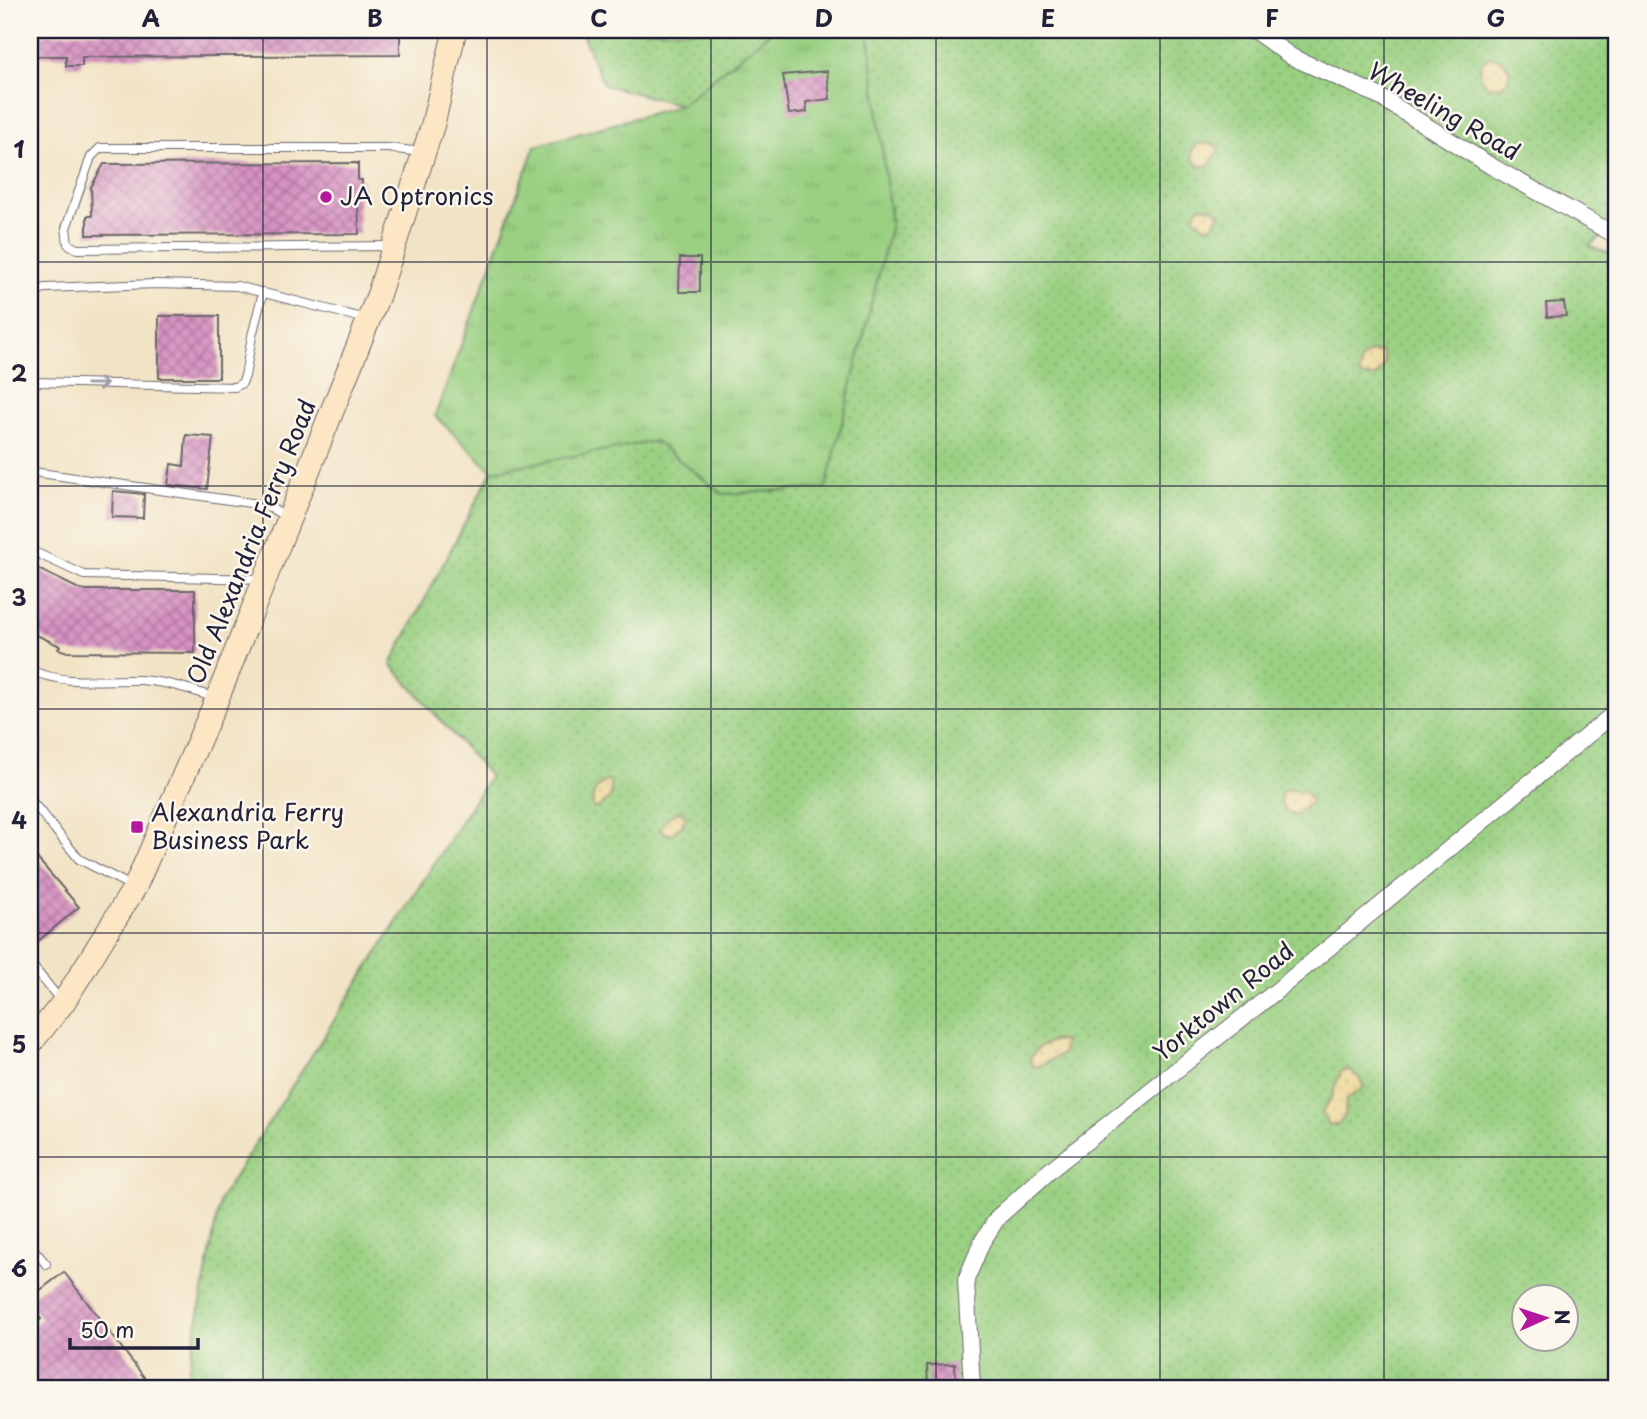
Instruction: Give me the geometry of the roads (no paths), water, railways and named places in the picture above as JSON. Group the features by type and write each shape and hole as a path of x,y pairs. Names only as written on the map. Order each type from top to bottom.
{"main road":[{"name":"Old Alexandria Ferry Road","path":"30,1044 63,1003 135,887 217,699 369,320 424,152 455,30"}],"street":[{"name":"Wheeling Road","path":"1249,30 1255,31 1292,57 1375,94 1491,166 1617,236"},
{"name":"Yorktown Road","path":"972,1387 965,1280 982,1242 998,1217 1054,1167 1275,992 1617,711"}],"lane":[{"path":"395,246 77,248 68,244 66,228 91,157 100,148 388,148 424,152"},
{"path":"30,293 45,288 170,284 237,286 369,320"},
{"path":"30,378 37,382 235,387 242,383 245,376 263,292"},
{"path":"33,472 265,505 289,518"},
{"path":"30,550 84,575 267,579"},
{"path":"30,670 63,681 145,680 175,684 217,699"},
{"path":"30,799 79,859 135,887"},
{"path":"30,963 63,1003"},
{"path":"30,1245 46,1264"}],"place":[{"name":"JA Optronics","path":"326,197"},
{"name":"Alexandria Ferry Business Park","path":"137,827"}]}
